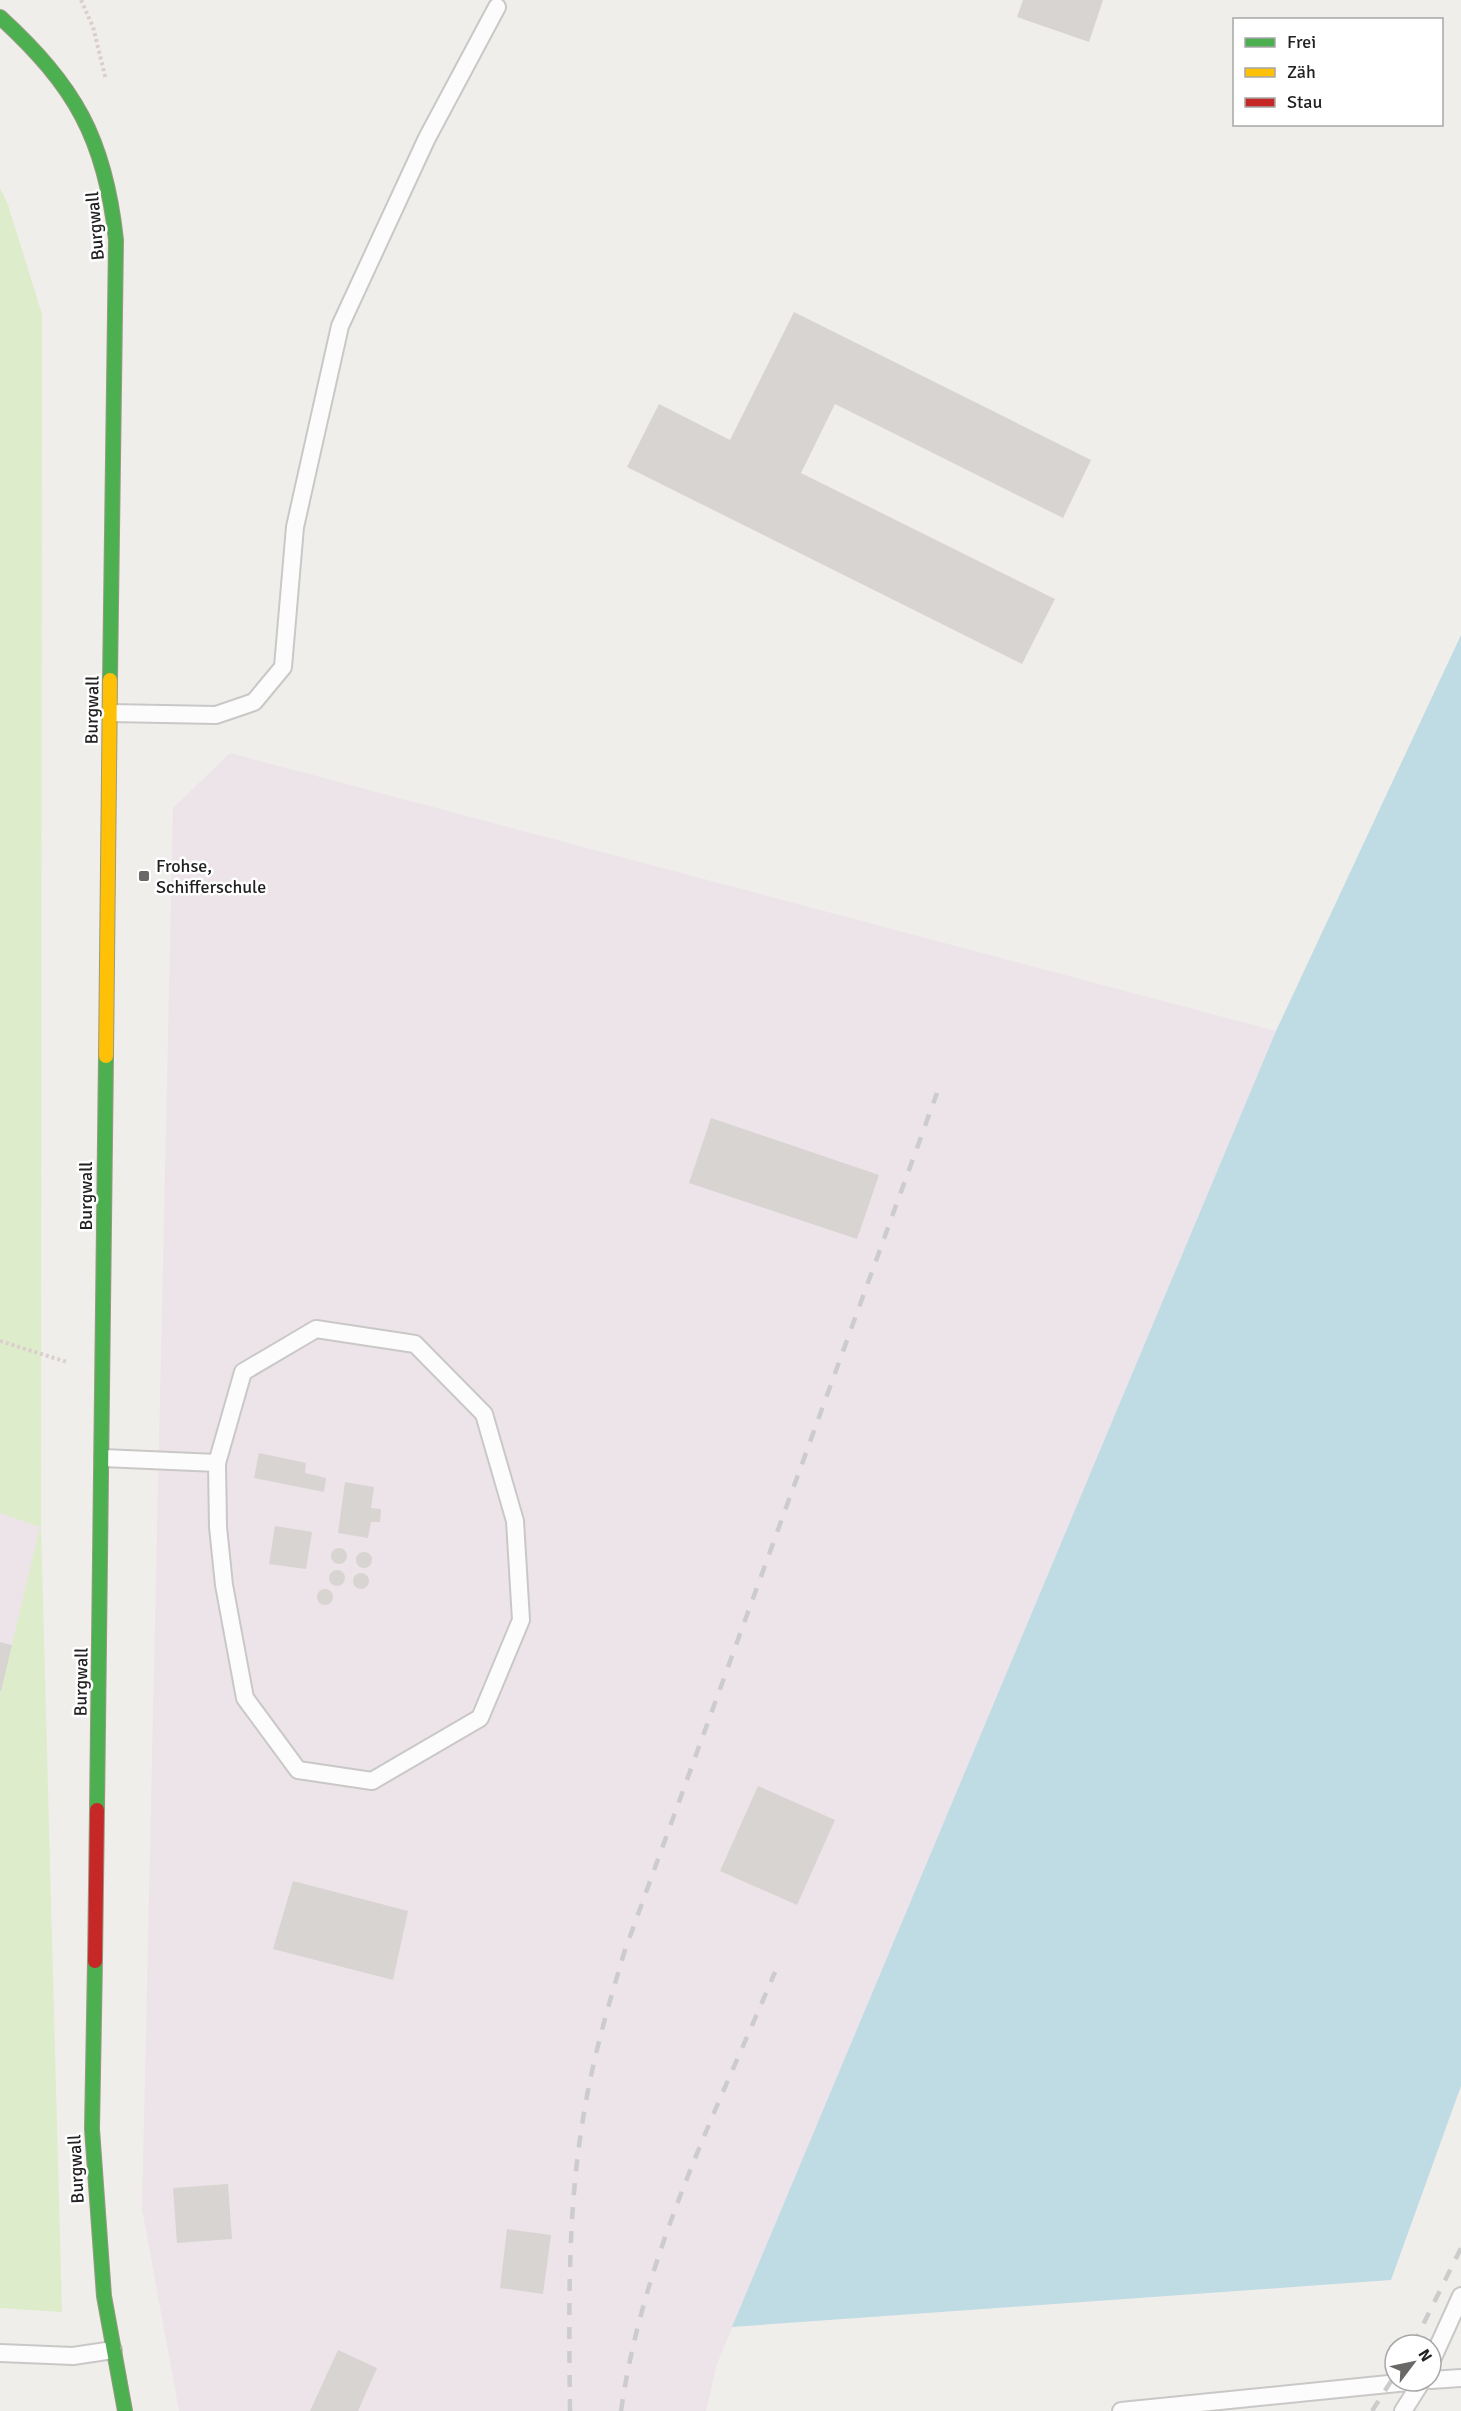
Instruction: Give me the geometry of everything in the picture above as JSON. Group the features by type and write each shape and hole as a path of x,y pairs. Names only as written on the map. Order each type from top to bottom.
{"street":[{"name":"Burgwall","path":"0,17 33,46 72,95 106,169 113,201 117,292 110,713 103,1458 92,2130 103,2285 125,2411"}],"lane":[{"path":"110,713 216,715 254,702 283,667 295,527 340,326 427,138 496,7"},
{"path":"316,1329 415,1344 484,1414 515,1521 521,1620 480,1718 372,1781 298,1770 245,1698 224,1585 219,1539 218,1463 243,1372 316,1329"},
{"path":"103,1458 218,1463"},
{"path":"1443,2336 1461,2296"},
{"path":"0,2353 74,2356 113,2350"},
{"path":"1443,2379 1461,2378"},
{"path":"1121,2411 1383,2385"},
{"path":"1402,2411 1413,2393"}],"path":[{"path":"0,1341 61,1361 104,1364"}],"shaded area":[{"path":"230,753 1276,1031 717,2364 706,2411 179,2411 142,2209 173,808"},
{"path":"0,1513 41,1526 0,1694"}],"green space":[{"path":"0,188 8,205 42,314 41,1526 62,2312 0,2308 0,1694 40,1527 0,1513"}],"water":[{"path":"1461,635 1461,2086 1391,2280 732,2327 1276,1031"}],"building":[{"path":"1023,0 1103,0 1089,42 1017,17"},
{"path":"794,312 1091,460 1063,518 835,404 801,473 1055,599 1022,664 627,467 659,404 730,440"},
{"path":"711,1118 879,1175 857,1239 689,1183"},
{"path":"259,1453 306,1463 305,1473 326,1478 324,1492 254,1478"},
{"path":"345,1482 374,1487 371,1508 381,1509 380,1522 371,1522 368,1538 338,1533"},
{"path":"275,1526 312,1532 306,1569 269,1564"},
{"path":"339,1548 345,1550 347,1556 345,1562 339,1564 333,1562 331,1556 333,1550"},
{"path":"364,1552 372,1560 364,1568 356,1560"},
{"path":"337,1570 343,1572 345,1578 343,1584 337,1586 331,1584 329,1578 331,1572"},
{"path":"361,1573 369,1581 361,1589 353,1581"},
{"path":"325,1589 331,1591 333,1597 331,1603 325,1605 319,1603 317,1597 319,1591"},
{"path":"0,1642 12,1645 1,1691 0,1691"},
{"path":"758,1786 835,1820 797,1905 720,1871"},
{"path":"293,1881 408,1911 393,1980 273,1949"},
{"path":"228,2184 232,2239 177,2243 173,2188"},
{"path":"507,2229 551,2235 543,2294 500,2288"},
{"path":"338,2350 377,2368 358,2411 310,2411"}],"railway":[{"path":"570,2411 570,2265 574,2191 587,2097 607,2013 625,1950 937,1093"},
{"path":"621,2411 631,2353 664,2241 706,2132 775,1972"},
{"path":"1419,2333 1461,2248"},
{"path":"1372,2411 1384,2393"}],"traffic: fast":[{"path":"0,17 48,67 67,91 82,116 104,172 111,204 116,240 110,680"},
{"path":"97,1810 106,1056"},
{"path":"95,1961 92,2129 104,2296 125,2411"}],"traffic: slow":[{"path":"106,1056 110,680"}],"traffic: jam":[{"path":"95,1961 97,1810"}],"place":[{"name":"Frohse, Schifferschule","path":"144,876"}]}
